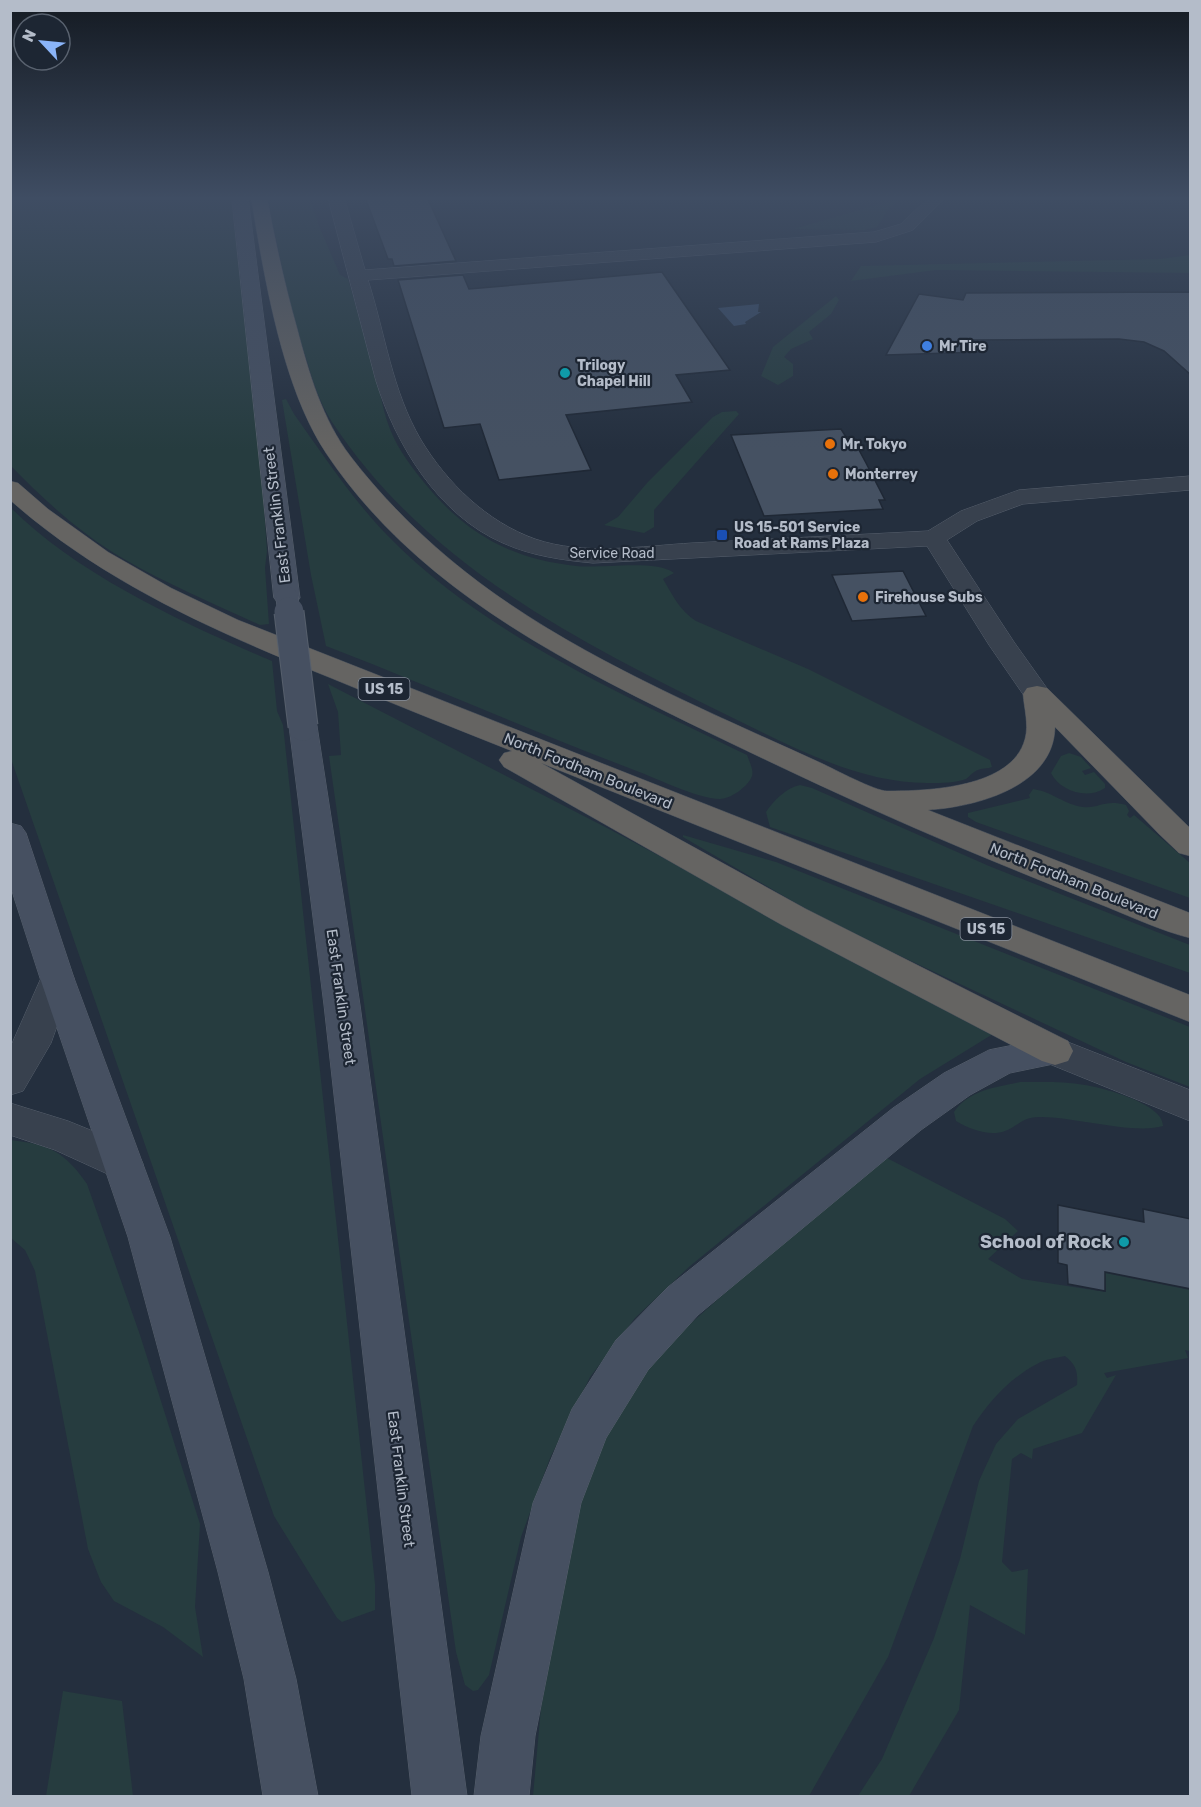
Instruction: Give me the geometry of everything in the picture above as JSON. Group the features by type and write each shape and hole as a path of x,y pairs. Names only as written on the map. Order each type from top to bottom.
{"highway":[{"name":"North Fordham Boulevard","path":"276,281 310,407 332,447 368,492 425,552 453,576 535,634 621,679 776,754 1066,880 1191,926"},
{"name":"North Fordham Boulevard","path":"10,488 62,533 119,571 170,598 264,642 1191,1009"},
{"path":"875,798 921,801 956,796 980,790 1012,774 1027,760 1038,743 1040,733 1037,694"},
{"path":"1037,694 1077,732 1128,788 1191,845"},
{"path":"409,699 736,885 1055,1051"}],"main road":[{"name":"East Franklin Street","path":"250,281 303,726 344,1017 440,1797"},
{"path":"10,833 57,978 149,1237 243,1572 270,1679 291,1797"},
{"path":"501,1797 508,1736 557,1503 588,1425 632,1354 682,1301 907,1119 957,1084 1002,1060 1055,1051"}],"street":[{"name":"Service Road","path":"360,281 392,394 410,439 433,473 458,502 488,527 516,542 546,551 593,556 934,538"},
{"path":"1037,694 1002,645 934,538 969,516 1019,497 1191,483"},
{"path":"10,1080 33,1043 57,978"},
{"path":"1055,1051 1191,1106"},
{"path":"10,1119 42,1127 88,1145 123,1164"}],"green space":[{"path":"10,281 240,281 261,465 269,624 260,625 124,559 93,539 64,516 11,466"},
{"path":"286,281 349,281 393,437 422,480 443,503 475,531 512,551 553,563 587,567 642,565 666,569 674,573 663,579 681,608 696,621 808,669 990,760 992,767 976,771 966,779 948,783 930,783 904,782 878,777 826,761 776,739 617,659 510,595 460,559 413,518 370,473 332,422 320,400"},
{"path":"836,296 839,300 831,314 809,332 813,339 791,349 784,357 793,364 793,376 778,385 761,376 773,347"},
{"path":"286,399 294,414 362,507 388,536 426,571 467,604 558,660 747,755 752,768 752,776 747,784 733,795 720,799 699,795 326,646 311,575 282,400"},
{"path":"736,411 739,414 654,510 654,527 644,533 604,525 618,517 647,483 713,417 722,412"},
{"path":"11,508 68,555 134,596 204,631 272,661 277,711 283,725 375,1584 375,1610 342,1622 337,1618 274,1516 11,759"},
{"path":"328,684 609,829 993,1034 920,1079 690,1266 635,1318 590,1377 550,1458 521,1537 489,1675 478,1690 473,1691 465,1685 456,1652 329,756 341,755 338,712"},
{"path":"1069,753 1081,757 1091,768 1082,771 1085,775 1094,772 1105,784 1105,788 1098,792 1082,793 1061,785 1051,773 1061,756"},
{"path":"800,785 812,788 989,866 1190,945 1190,973 770,827 766,812 785,792"},
{"path":"1033,789 1083,807 1112,803 1126,805 1129,811 1127,815 1130,818 1134,815 1190,863 1190,898 976,822 968,817 968,813 1030,798 1029,795"},
{"path":"683,835 776,862 1190,1027 1190,1087 1126,1062 828,922"},
{"path":"1020,1082 1077,1084 1118,1093 1154,1111 1161,1118 1163,1126 1120,1127 1053,1117 1033,1117 1005,1131 986,1133 956,1121 954,1112 975,1094"},
{"path":"11,1140 36,1144 55,1152 71,1164 87,1184 140,1335 200,1524 195,1607 203,1657 163,1627 114,1601 101,1582 88,1549 35,1271 25,1250 11,1238"},
{"path":"885,1157 1005,1219 1018,1231 988,1259 1022,1279 1106,1292 1105,1273 1190,1290 1190,1351 1185,1350 1188,1358 1104,1373 1107,1378 1116,1375 1082,1433 1033,1449 1032,1459 1021,1453 1012,1459 1002,1562 1012,1572 1028,1569 1025,1635 970,1605 959,1710 909,1796 858,1796 882,1759 934,1638 960,1559 979,1481 996,1444 1018,1419 1077,1385 1076,1369 1065,1356 1040,1362 1018,1376 993,1400 973,1426 888,1657 809,1796 533,1796 541,1708 570,1545 585,1486 603,1441 647,1368 679,1334 875,1159"},
{"path":"63,1691 122,1701 133,1796 46,1796"}],"water":[{"path":"759,304 758,312 761,312 745,322 746,324 734,326 718,308"}],"building":[{"name":"Trilogy Chapel Hill","path":"398,281 466,281 469,289 556,281 668,281 730,370 676,375 692,402 566,415 591,470 499,480 480,424 444,428"},
{"path":"1191,292 1191,375 1164,351 1144,342 1119,339 973,340 980,352 886,355 919,294 963,300 966,293"},
{"path":"841,429 846,437 852,437 866,463 885,500 879,500 883,509 764,516 731,435"},
{"path":"903,571 926,616 852,621 832,575"},
{"name":"School of Rock","path":"1058,1205 1144,1222 1143,1209 1191,1219 1191,1289 1105,1272 1105,1291 1068,1284 1067,1265 1058,1263"}],"place":[{"name":"Mr Tire","path":"927,346"},
{"name":"Trilogy Chapel Hill","path":"565,373"},
{"name":"Mr. Tokyo","path":"830,444"},
{"name":"Monterrey","path":"833,474"},
{"name":"US 15-501 Service Road at Rams Plaza","path":"722,535"},
{"name":"Firehouse Subs","path":"863,597"},
{"name":"School of Rock","path":"1124,1242"}]}
